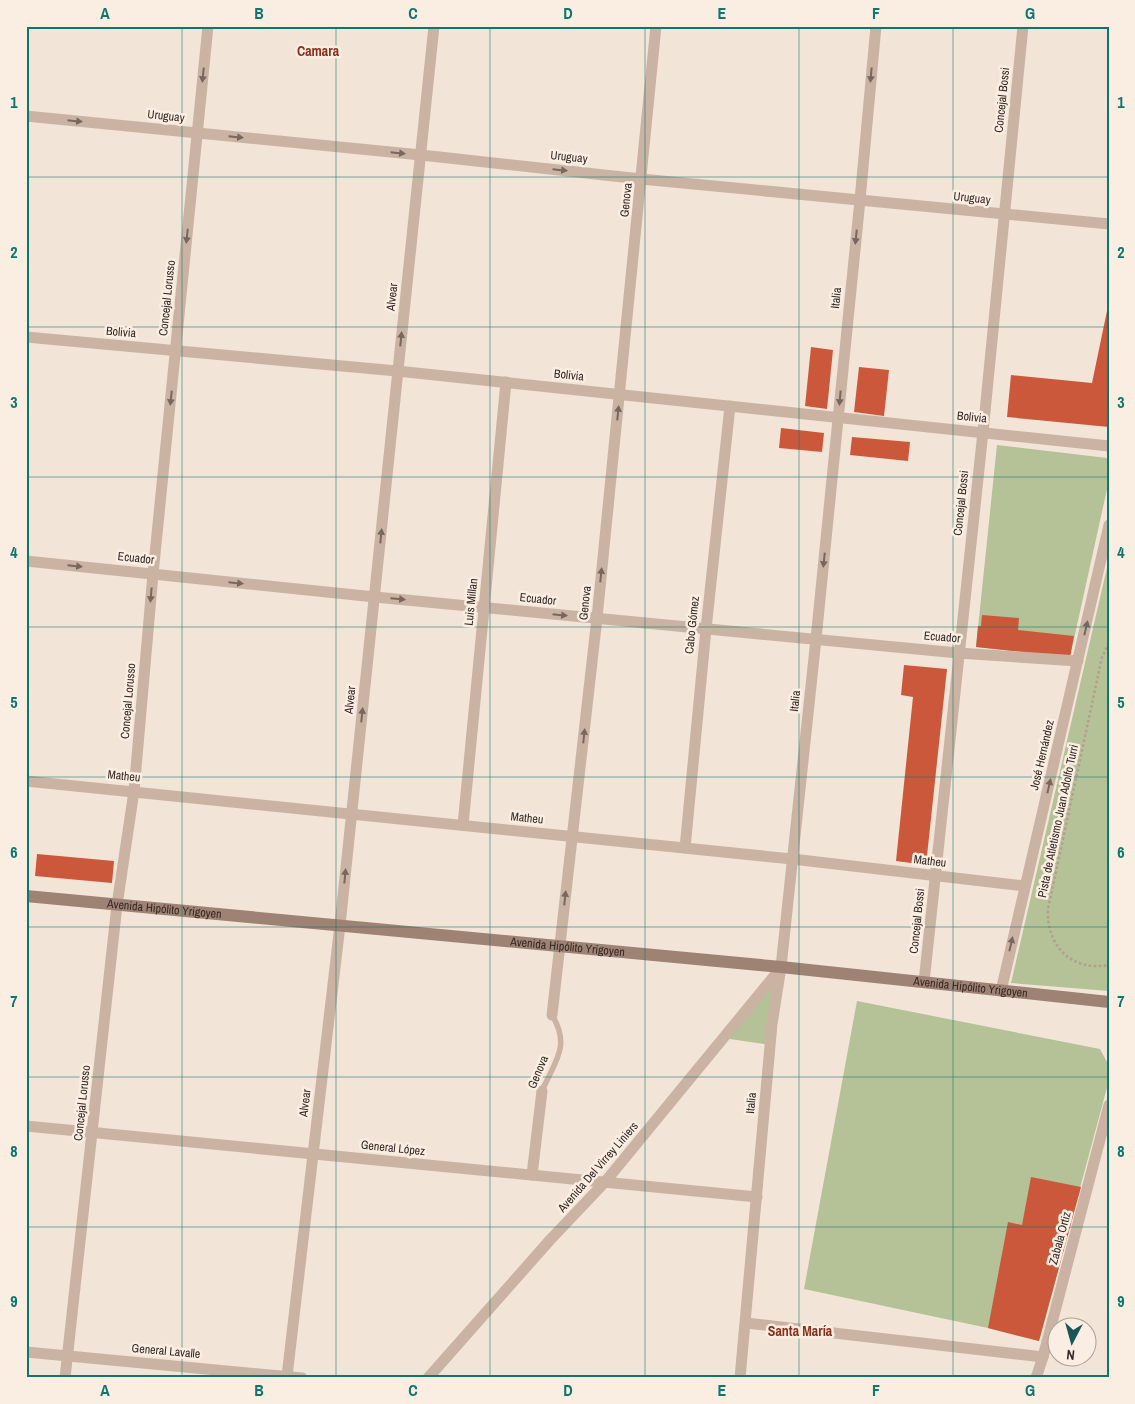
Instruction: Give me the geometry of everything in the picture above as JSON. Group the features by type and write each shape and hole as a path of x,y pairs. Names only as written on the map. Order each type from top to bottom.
{"main road":[{"name":"Avenida Hipólito Yrigoyen","path":"26,896 781,967 1109,1002"}],"street":[{"name":"Concejal Lorusso","path":"65,1378 117,905 134,791 153,574 208,26"},
{"name":"Alvear","path":"287,1376 340,925 434,26"},
{"name":"Genova","path":"552,1015 597,618 656,26"},
{"name":"Italia","path":"740,1378 772,1024 781,967 816,639 876,26"},
{"name":"Concejal Bossi","path":"924,982 1023,26"},
{"name":"Uruguay","path":"26,116 642,179 1109,224"},
{"name":"Bolivia","path":"26,337 397,371 1109,446"},
{"name":"Luis Millan","path":"462,825 506,382"},
{"name":"Cabo Gómez","path":"685,848 730,406"},
{"name":"José Hernández","path":"1001,991 1109,525"},
{"name":"Ecuador","path":"26,561 375,597 958,653 1078,661"},
{"name":"Matheu","path":"26,781 792,859 1025,886"},
{"name":"Avenida Del Virrey Liniers","path":"428,1378 550,1240 605,1182 781,967"},
{"name":"Genova","path":"532,1175 542,1091"},
{"name":"Zabala Ortiz","path":"1036,1378 1109,1105"},
{"name":"General López","path":"26,1126 757,1197"},
{"path":"746,1322 1043,1357"},
{"name":"General Lavalle","path":"26,1352 302,1378"}],"lane":[{"name":"Genova","path":"542,1091 559,1056 561,1037 552,1015"}],"path":[{"name":"Pista de Atletismo Juan Adolfo Turri","path":"1109,643 1102,657 1047,921 1059,950 1071,959 1094,966 1109,965"}],"green space":[{"path":"997,445 1107,458 1109,460 1109,480 1070,657 976,647"},
{"path":"1109,559 1109,991 1011,983"},
{"path":"778,979 770,1045 723,1038"},
{"path":"857,1001 1100,1049 1109,1066 1109,1080 1039,1341 988,1328 804,1289"}],"building":[{"path":"1108,306 1109,427 1007,417 1011,375 1092,383"},
{"path":"811,347 833,350 827,409 805,406"},
{"path":"859,367 889,370 884,416 854,412"},
{"path":"781,428 824,433 822,452 779,448"},
{"path":"852,437 910,442 908,461 850,455"},
{"path":"982,615 1019,618 1018,630 1074,636 1070,657 976,647 978,626 981,626"},
{"path":"904,665 947,669 926,865 896,861 913,697 901,695"},
{"path":"37,854 114,861 112,883 35,876"},
{"path":"1031,1177 1081,1187 1039,1341 988,1328 1008,1222 1022,1225"}],"district":[{"name":"Camara","path":"318,51"},
{"name":"Santa María","path":"800,1331"}]}
